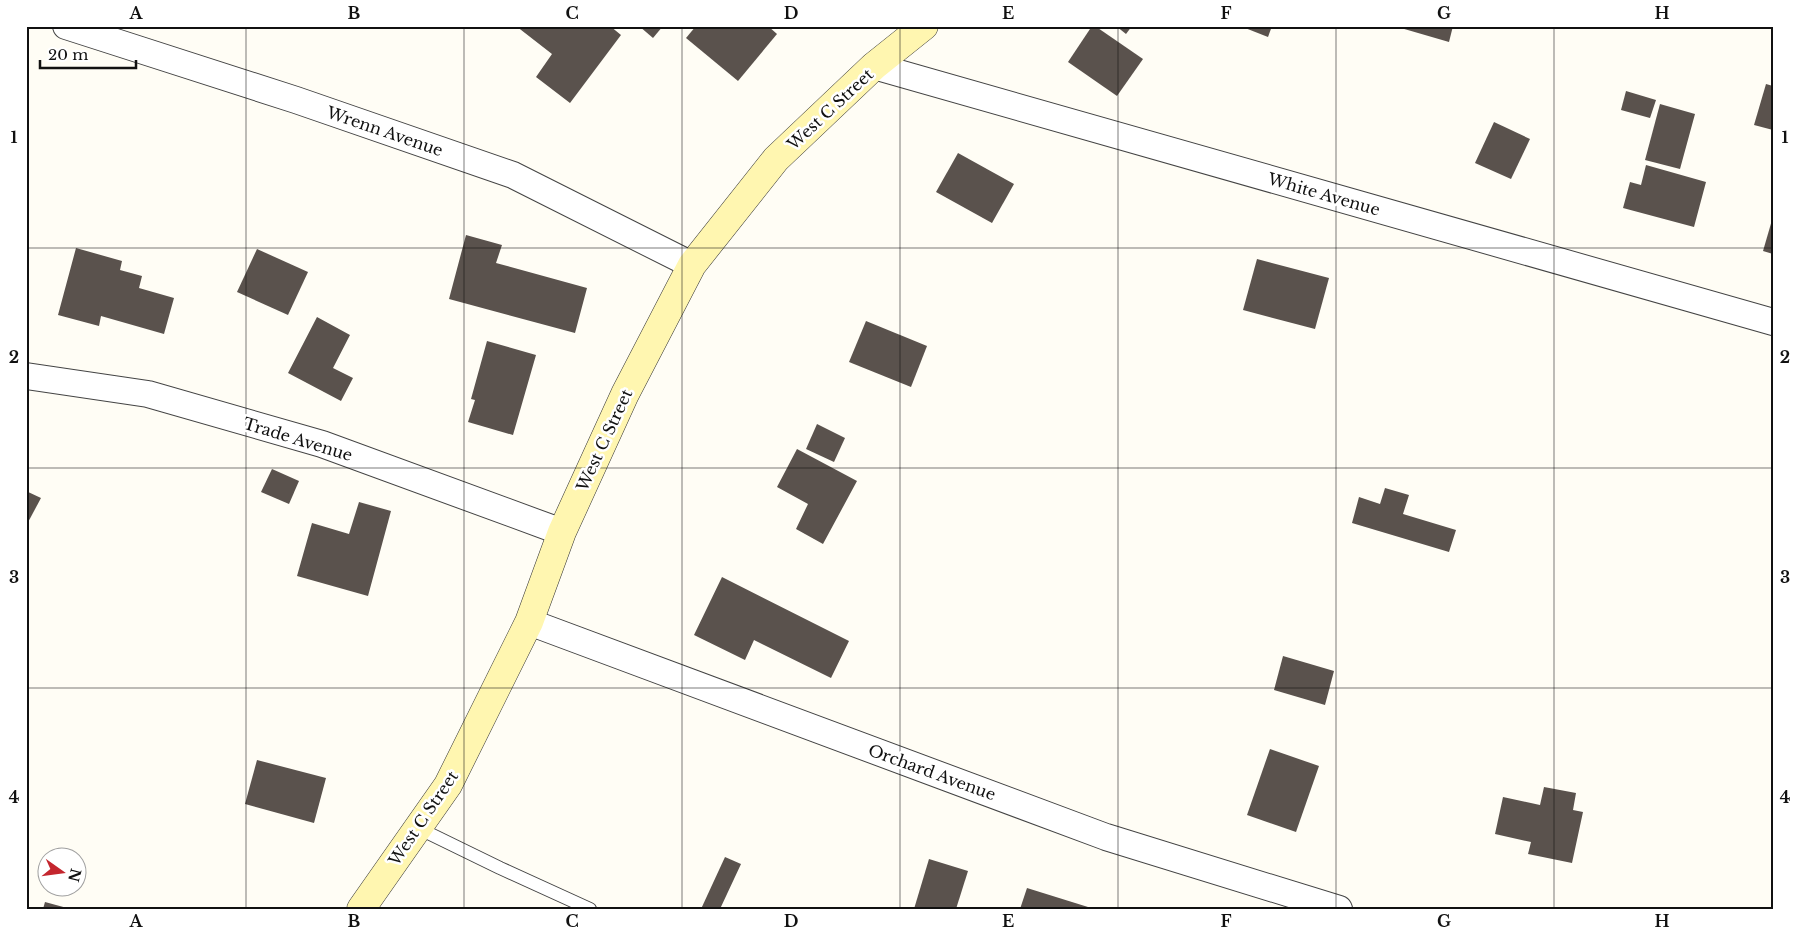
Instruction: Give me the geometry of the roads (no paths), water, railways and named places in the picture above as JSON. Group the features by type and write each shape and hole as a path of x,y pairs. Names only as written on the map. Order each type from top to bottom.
{"main road":[{"name":"West C Street","path":"361,909 448,785 529,622 562,532 625,394 692,265 776,160 874,66 924,26"}],"street":[{"name":"Wrenn Avenue","path":"66,26 296,100 513,175 692,265"},
{"name":"White Avenue","path":"874,66 1773,322"},
{"name":"Trade Avenue","path":"26,376 148,394 322,444 562,532"},
{"name":"Orchard Avenue","path":"529,622 1106,837 1340,909"}],"lane":[{"path":"418,828 590,909"}]}
